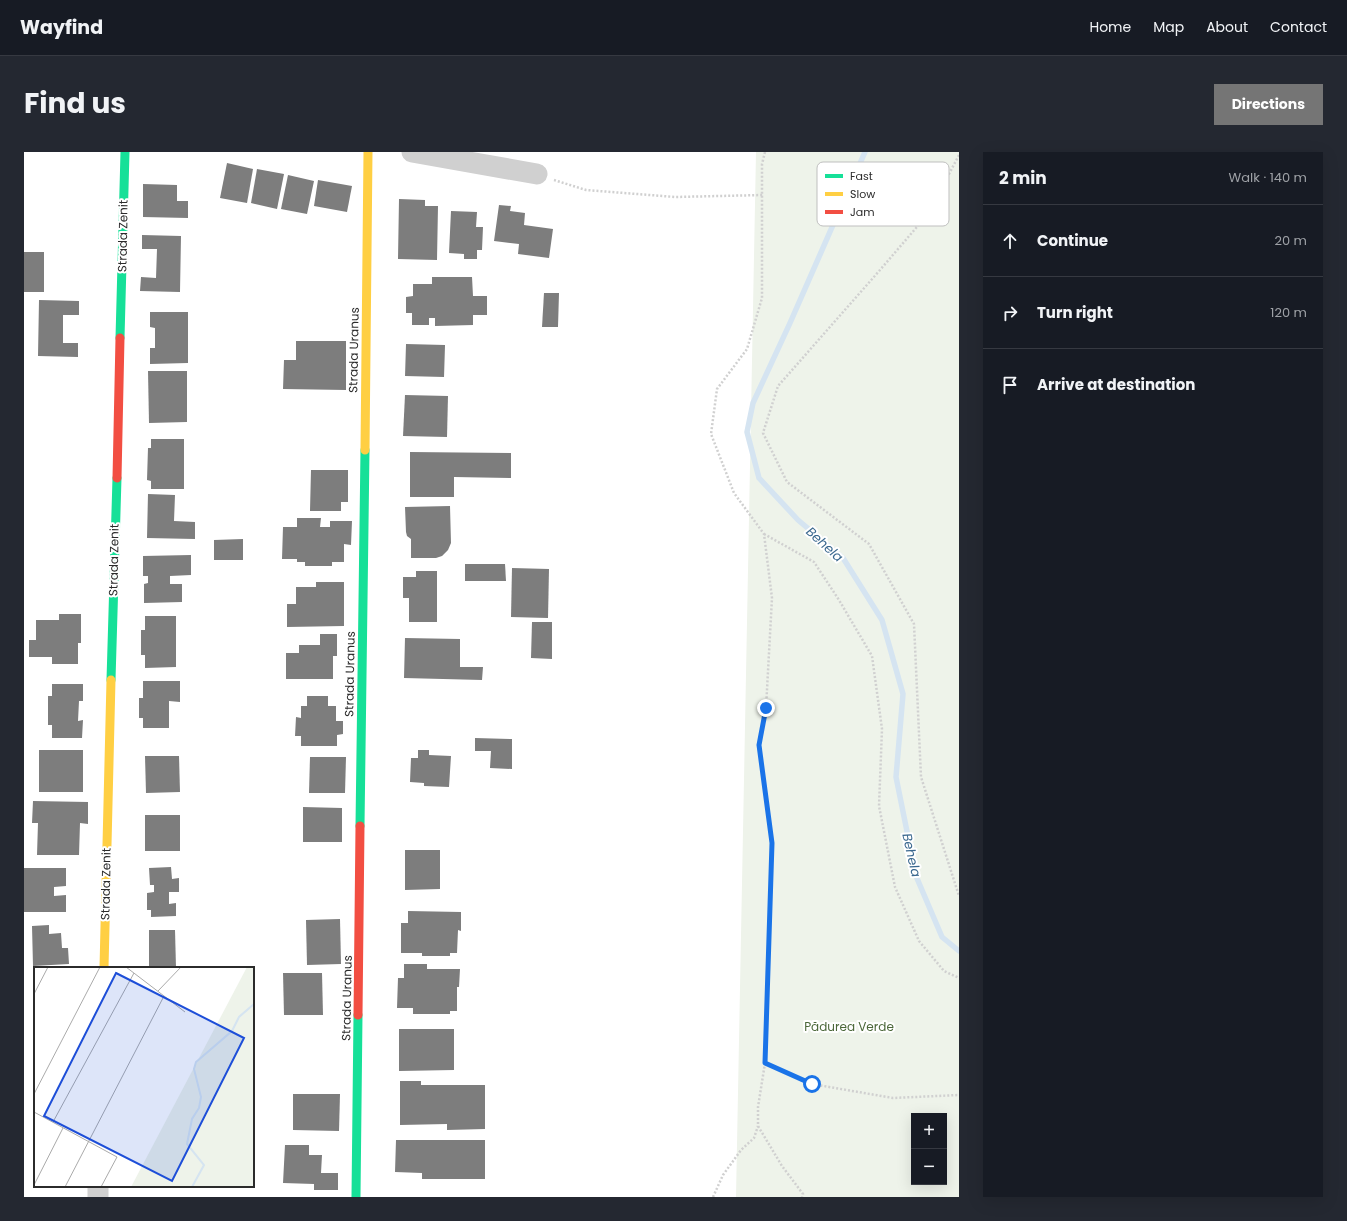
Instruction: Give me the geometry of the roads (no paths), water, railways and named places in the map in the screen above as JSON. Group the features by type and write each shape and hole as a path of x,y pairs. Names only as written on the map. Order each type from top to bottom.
{"street":[{"name":"Strada Zenit","path":"104,967 125,152"},
{"name":"Strada Uranus","path":"356,1197 368,152"},
{"path":"412,152 537,174"}],"waterway":[{"name":"Behela","path":"861,162 865,152"},
{"name":"Behela","path":"833,226 753,403 747,432 759,478 798,520 843,558 882,620 903,694 896,777 916,876 942,937 959,951"}],"park label":[{"name":"Pădurea Verde","path":"849,1027"}]}
